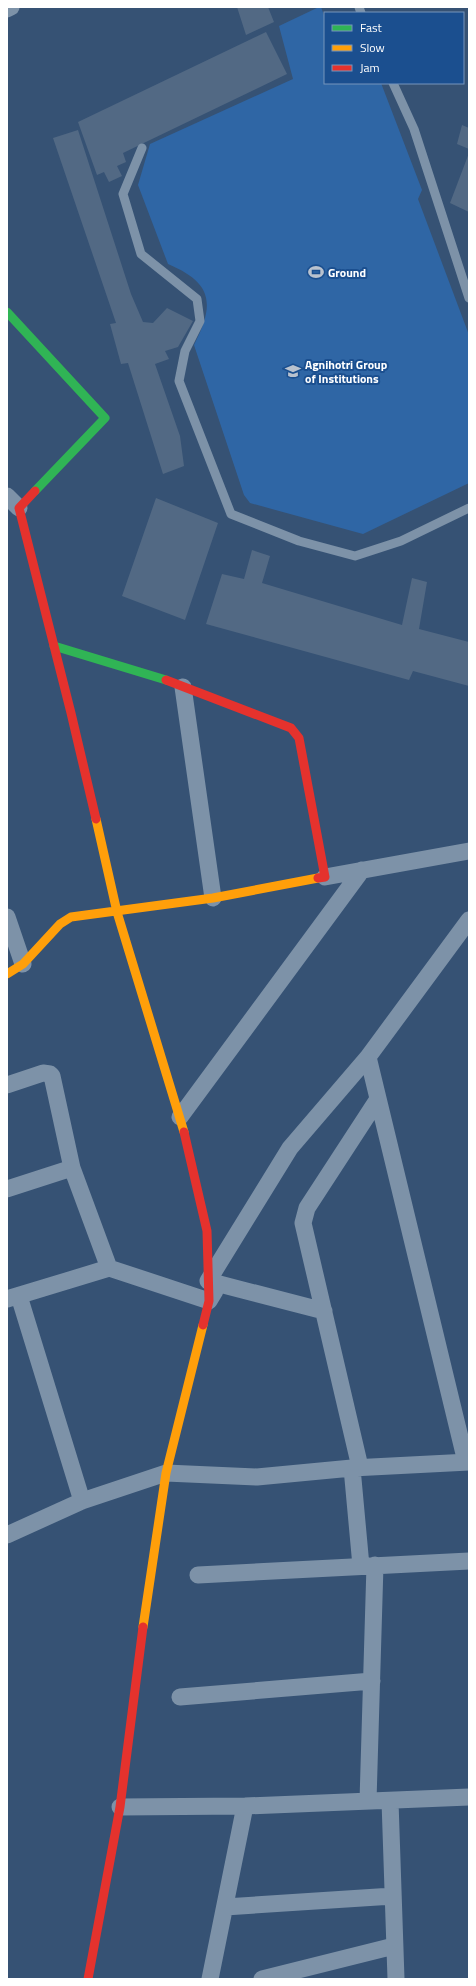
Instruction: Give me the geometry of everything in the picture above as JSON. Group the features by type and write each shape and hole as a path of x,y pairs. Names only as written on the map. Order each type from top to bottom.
{"street":[{"path":"7,9 11,7"},
{"path":"7,312 106,418 19,508"},
{"path":"7,496 19,508 71,713 117,912 180,1117 218,1284"},
{"path":"54,646 183,687 285,724 296,732 299,738 325,877"},
{"path":"183,687 213,898"},
{"path":"7,974 23,964 65,920 71,917 213,898 469,851"},
{"path":"180,1117 362,870"},
{"path":"7,917 23,964"},
{"path":"88,1979 120,1808 150,1572 166,1473 209,1301 287,1152 369,1061 469,920"},
{"path":"7,1535 82,1501 166,1473 257,1477 356,1468 467,1462 369,1061"},
{"path":"7,1085 43,1073 50,1074 52,1076 72,1168 109,1268"},
{"path":"368,1801 372,1681 368,1566 356,1468 324,1311 303,1223 307,1208 377,1096"},
{"path":"7,1189 72,1168"},
{"path":"82,1501 13,1298 109,1268 209,1301"},
{"path":"218,1284 324,1311"},
{"path":"198,1575 469,1560"},
{"path":"180,1697 372,1681"},
{"path":"120,1808 245,1806 390,1801 469,1794"},
{"path":"390,1801 396,1979"},
{"path":"210,1979 245,1806"},
{"path":"225,1907 393,1896"},
{"path":"262,1979 394,1946"}],"lane":[{"path":"393,84 414,129 469,298"},
{"path":"142,148 123,194 141,254 197,299 200,321 185,351 179,381 231,514 299,541 356,556 401,541 469,508"}],"shaded area":[{"name":"Ground","path":"321,7 324,15 324,84 381,84 422,190 418,199 469,335 469,483 363,534 250,503 244,495 194,345 201,331 205,318 207,306 206,296 202,287 194,279 183,271 168,264 138,185 150,144 293,79 279,26"}],"building":[{"path":"237,7 268,7 274,22 246,35"},
{"path":"266,32 287,74 123,153 126,162 117,166 122,176 109,182 104,172 97,175 78,122"},
{"path":"462,125 469,128 469,149 457,144"},
{"path":"78,130 131,294 143,322 153,323 167,308 193,321 178,347 165,351 169,359 155,364 180,436 184,466 163,474 128,363 121,364 110,324 116,323 53,138"},
{"path":"469,153 469,212 450,203"},
{"path":"156,498 218,523 185,620 122,596"},
{"path":"252,550 270,556 262,583 402,625 412,578 427,582 419,629 469,642 469,686 413,671 409,680 206,624 222,574 244,579"}],"traffic: fast":[{"path":"7,312 105,418 35,491"},
{"path":"54,646 166,680"}],"traffic: slow":[{"path":"96,819 117,912 184,1132"},
{"path":"7,974 23,964 60,924 71,917 213,898 318,878"},
{"path":"143,1627 166,1473 203,1325"}],"traffic: jam":[{"path":"35,491 19,508 71,713 96,819"},
{"path":"166,680 291,728 299,738 325,877 318,878"},
{"path":"184,1132 207,1231 209,1301 203,1325"},
{"path":"88,1979 120,1807 143,1627"}],"place":[{"name":"Ground","path":"316,272"},
{"name":"Agnihotri Group of Institutions","path":"293,371"}]}
